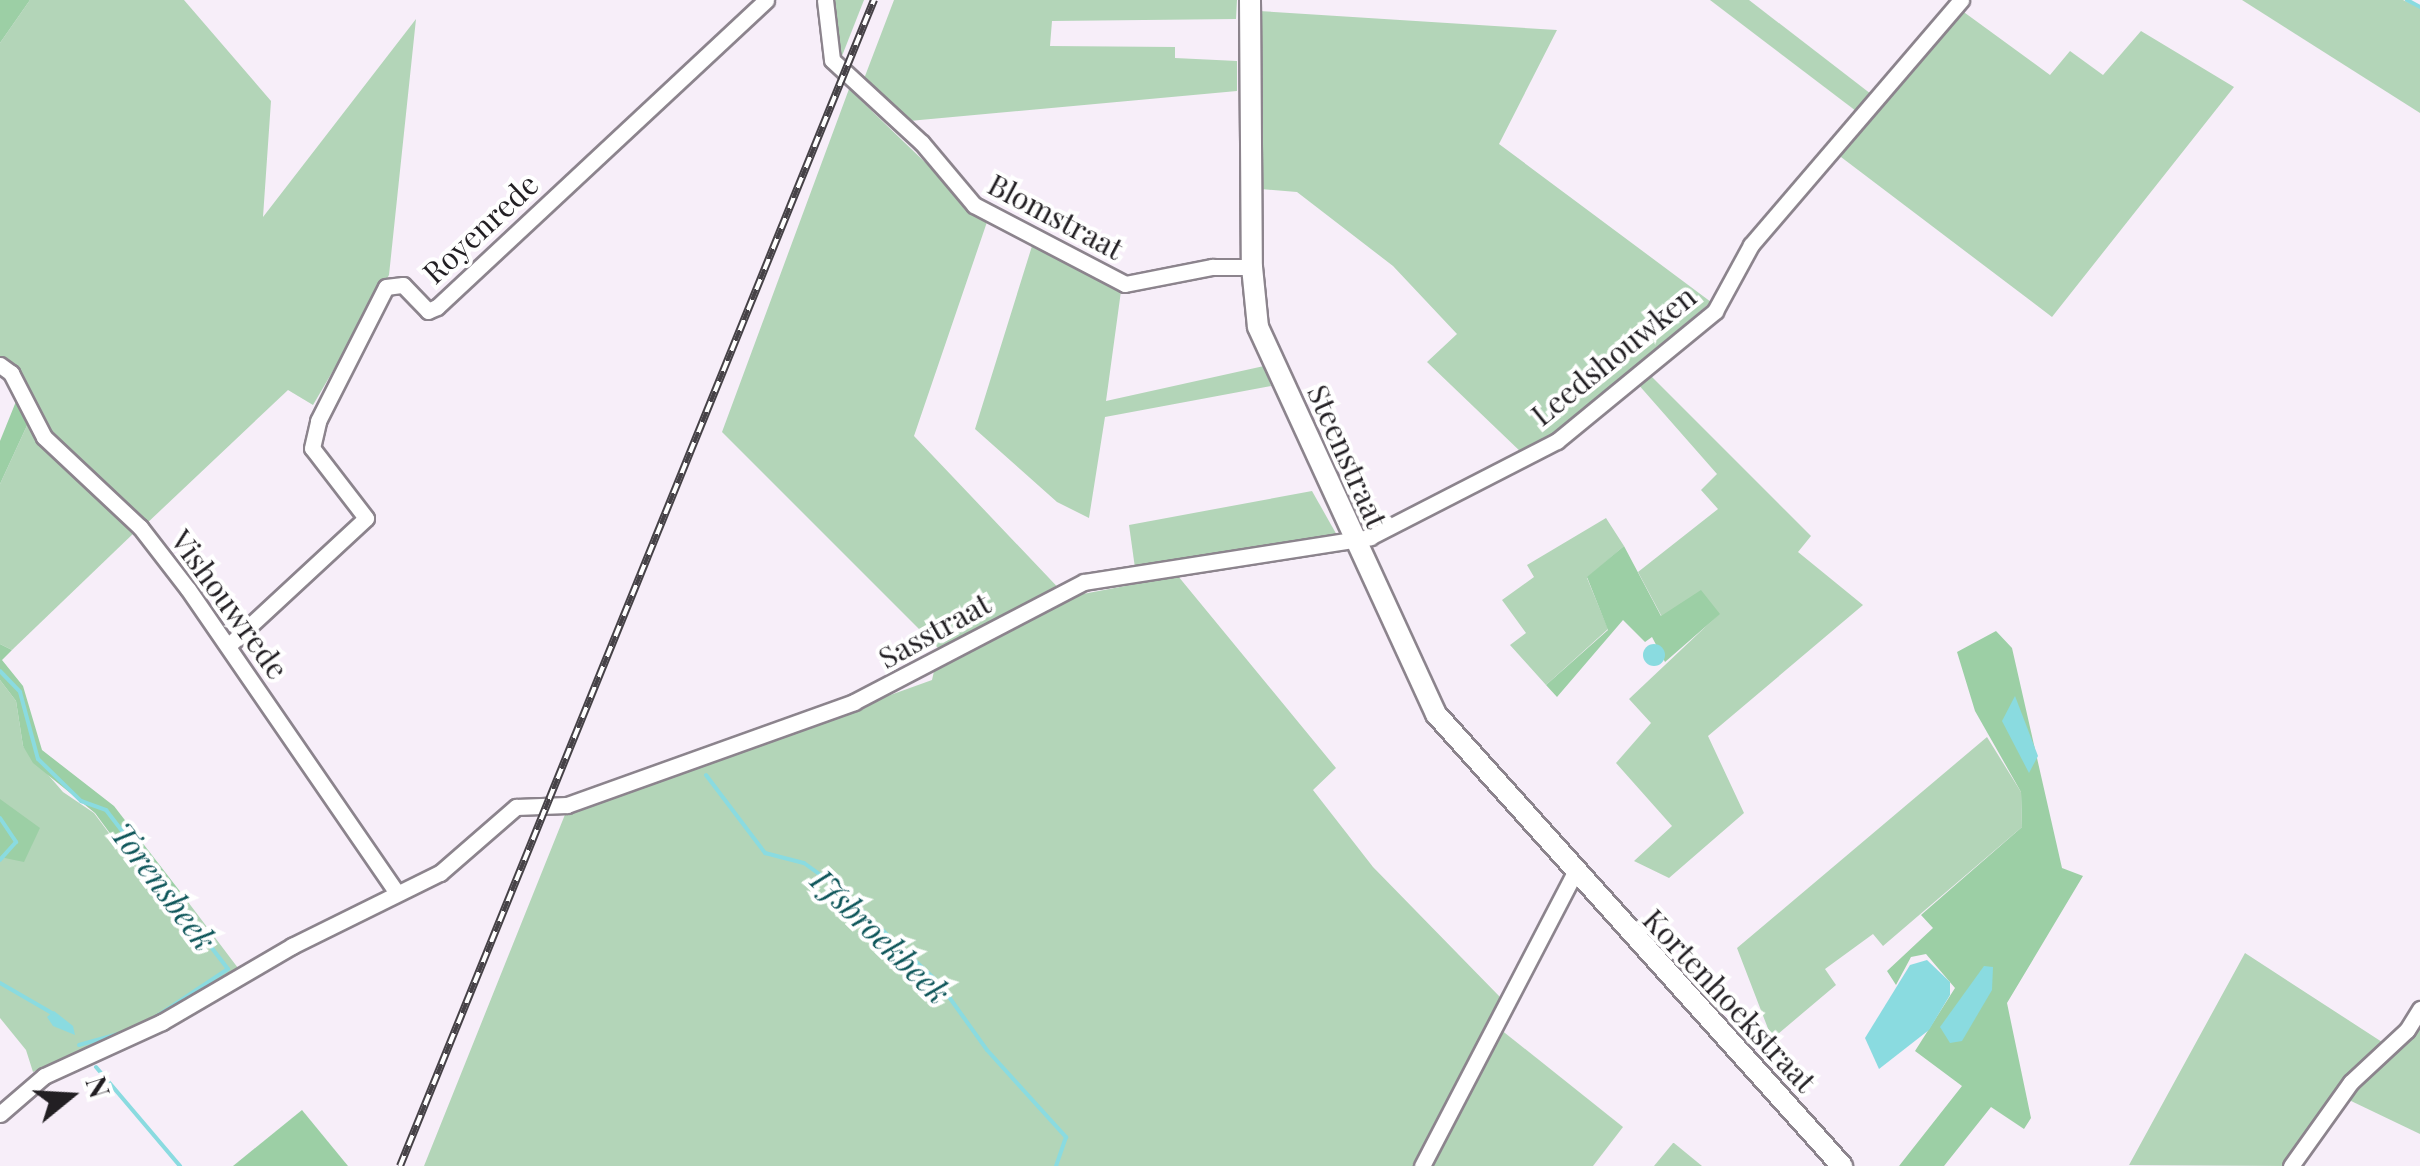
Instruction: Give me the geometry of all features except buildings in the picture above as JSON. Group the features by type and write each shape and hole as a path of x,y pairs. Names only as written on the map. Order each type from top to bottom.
{"street":[{"name":"Royenrede","path":"228,646 366,518 312,448 318,421 386,288 402,285 428,310 437,307 766,0"},
{"name":"Blomstraat","path":"825,0 832,60 922,142 974,205 1125,284 1212,267 1252,267"},
{"name":"Steenstraat","path":"1250,0 1252,267 1258,327 1436,714 1574,874"},
{"name":"Leedshouwken","path":"1354,542 1557,441 1716,310 1752,245 1961,0"},
{"name":"Vishouwrede","path":"0,365 11,374 44,437 140,527 228,646 397,894"},
{"name":"Sasstraat","path":"397,894 440,874 508,811 567,805 854,702 1084,582 1354,542"},
{"path":"1422,1166 1574,874"},
{"name":"Kortenhoekstraat","path":"1574,874 1842,1166"},
{"path":"0,1114 44,1076 397,894"},
{"path":"2291,1166 2351,1082 2407,1030 2420,1009"}],"green space":[{"path":"0,0 30,0 0,43"},
{"path":"30,0 184,0 271,101 263,217 416,19 389,275 313,405 288,390 144,526 48,434 0,360 0,43"},
{"path":"829,0 864,0 840,61"},
{"path":"894,0 1237,0 1236,19 1052,21 1050,46 1175,47 1175,58 1237,61 1237,91 909,121 862,84"},
{"path":"1710,0 1749,0 1871,94 1856,111"},
{"path":"2242,0 2403,0 2420,8 2420,113"},
{"path":"1961,10 2050,75 2070,51 2103,75 2141,31 2234,87 2052,317 1837,154"},
{"path":"1259,11 1557,30 1499,144 1711,302 1564,427 1523,454 1427,362 1457,334 1393,266 1297,192 1261,189"},
{"path":"849,89 987,222 914,436 1067,597 1178,576 1336,768 1313,790 1373,867 1500,997 1413,1166 424,1166 566,812 932,680 939,649 722,432"},
{"path":"1032,246 1121,291 1106,401 1264,366 1271,386 1105,417 1089,518 1057,502 975,429"},
{"path":"1647,372 1811,536 1798,552 1863,605 1708,736 1744,813 1669,878 1634,861 1672,826 1616,763 1651,723 1629,699 1719,614 1662,617 1638,572 1718,509 1701,490 1717,474 1637,383"},
{"path":"19,394 30,419 0,484 0,441"},
{"path":"30,419 137,530 12,650 0,644 0,484"},
{"path":"1312,491 1338,537 1135,568 1129,525"},
{"path":"1606,518 1624,546 1587,578 1608,629 1546,685 1510,645 1526,633 1502,600 1534,577 1527,565"},
{"path":"1624,546 1661,616 1701,590 1720,614 1665,662 1652,637 1645,642 1623,620 1557,697 1546,685 1608,630 1587,577"},
{"path":"1996,631 2012,648 2062,868 2083,876 2007,1003 2031,1118 2024,1129 1991,1107 1944,1166 1899,1166 1962,1086 1915,1051 1955,988 1926,954 1911,957 1896,985 1887,971 1933,928 1921,915 2022,827 2021,792 1975,711 1957,652"},
{"path":"0,644 12,650 2,660 23,686 42,750 114,806 182,894 165,908 95,813 33,763 23,746 16,701 0,680"},
{"path":"0,680 16,701 23,746 63,792 94,813 164,907 182,894 238,968 130,1030 33,1072 26,1050 0,1018"},
{"path":"1987,737 2021,792 2022,827 1883,946 1873,934 1825,969 1836,985 1772,1039 1737,948"},
{"path":"0,799 40,828 24,862 0,857"},
{"path":"2245,953 2382,1042 2351,1072 2286,1166 2129,1165"},
{"path":"2420,1024 2420,1134 2349,1100 2361,1078"},
{"path":"1500,1029 1623,1127 1593,1166 1428,1166"},
{"path":"302,1110 348,1166 233,1166"},
{"path":"1674,1143 1702,1166 1654,1166"}],"water":[{"path":"1654,644 1662,647 1662,663 1654,666 1646,663 1643,655 1646,647"},
{"path":"2015,696 2038,756 2029,773 2002,721"},
{"path":"1927,960 1950,982 1950,995 1929,1030 1879,1069 1865,1038 1910,965"},
{"path":"1984,966 1993,967 1992,990 1962,1041 1950,1043 1940,1027"},
{"path":"54,1011 73,1026 75,1035 53,1026 47,1017"}],"waterway":[{"path":"2407,0 2420,7"},
{"name":"Torensbeek","path":"0,671 20,692 38,759 81,801 106,810 228,969 154,1018"},
{"name":"IJsbroekbeek","path":"706,775 765,853 804,863 832,883 939,983 987,1050 1066,1137 1056,1166"},
{"path":"0,818 16,842 0,860"},
{"path":"0,983 52,1013"},
{"name":"Torensbeek","path":"79,1045 118,1034"},
{"name":"Torensbeek","path":"96,1067 180,1166"}],"railway":[{"path":"400,1166 874,0"}]}
